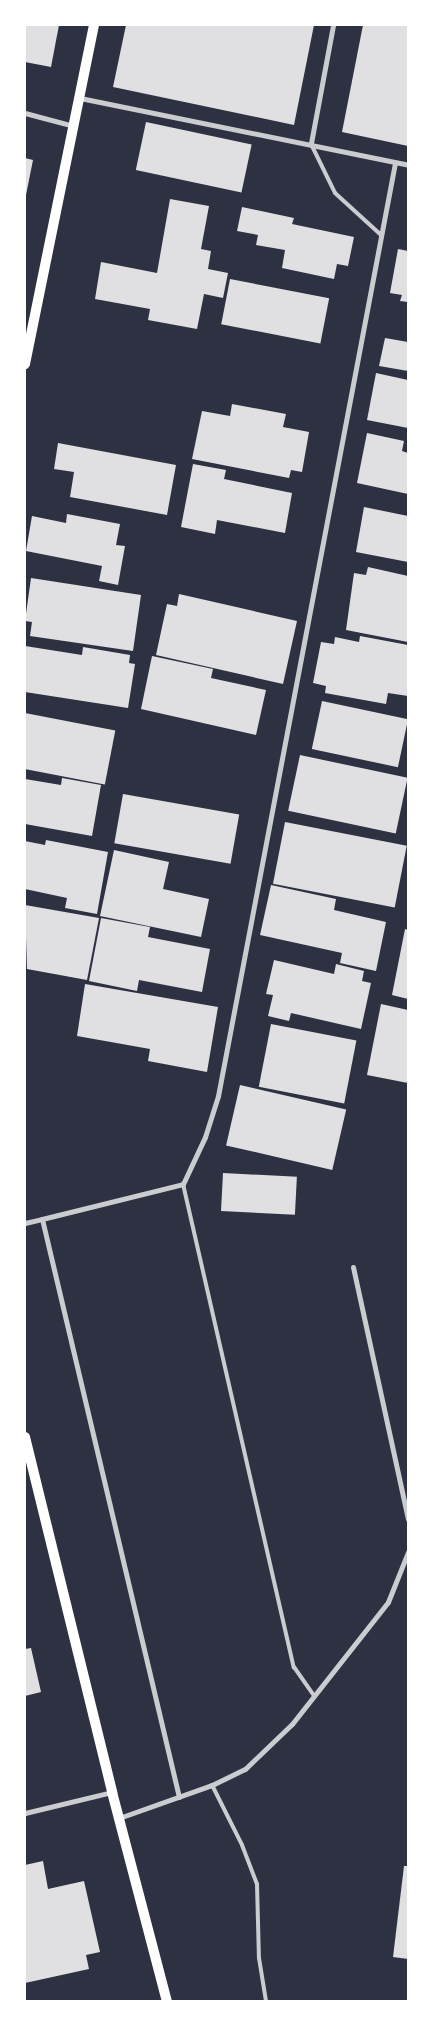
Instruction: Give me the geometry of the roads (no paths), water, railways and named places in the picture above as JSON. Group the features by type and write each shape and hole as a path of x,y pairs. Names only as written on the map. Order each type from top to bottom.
{"main road":[{"path":"25,364 75,127 94,25"},
{"path":"25,1437 112,1792 167,2001"}],"street":[{"path":"311,143 333,25"},
{"path":"80,98 311,143 408,165"},
{"path":"25,114 75,127"},
{"path":"25,1223 183,1184 205,1137 218,1096 395,163"},
{"path":"42,1219 179,1797"},
{"path":"353,1267 408,1519"},
{"path":"119,1818 212,1785 245,1769 292,1724 313,1694 388,1602 408,1552"},
{"path":"25,1813 112,1792"}],"lane":[{"path":"311,143 335,193 381,235"},
{"path":"183,1184 294,1667 313,1694"},
{"path":"212,1785 242,1845 257,1884 260,1958 266,2001"}]}
